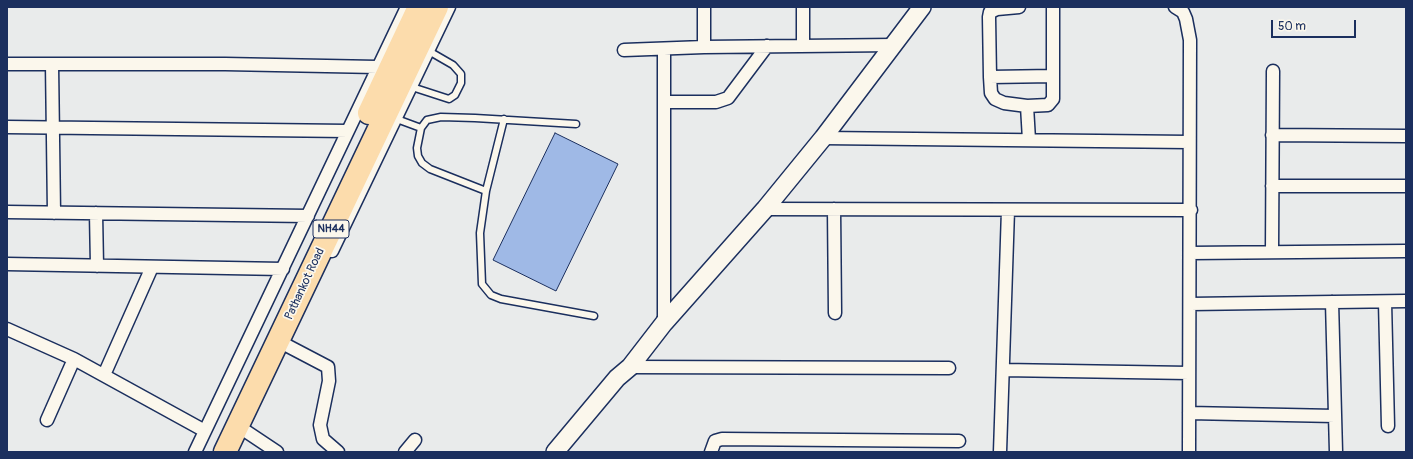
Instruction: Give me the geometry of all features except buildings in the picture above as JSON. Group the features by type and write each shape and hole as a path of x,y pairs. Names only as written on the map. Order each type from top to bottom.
{"highway":[{"name":"NH44","path":"209,452 419,7"},
{"name":"Pathankot Road","path":"225,452 424,48 437,7"}],"street":[{"path":"195,452 283,269 377,67 407,7"},
{"path":"237,452 391,116 412,87 424,48 449,7"},
{"path":"704,7 704,47"},
{"path":"803,7 803,46"},
{"path":"555,452 617,378 630,367 664,323 765,209 823,138 895,45 922,7"},
{"path":"1019,7 997,9 990,12 991,93 995,100 1004,103 1028,106 1048,105 1053,99 1053,7"},
{"path":"1174,7 1183,12 1186,18 1190,40 1189,142 1191,210 1189,452"},
{"path":"624,50 704,47 895,45"},
{"path":"664,102 716,102 728,98 768,46"},
{"path":"664,49 664,323"},
{"path":"7,64 225,64 377,67"},
{"path":"52,64 54,213"},
{"path":"1272,252 1273,71"},
{"path":"990,77 1053,76"},
{"path":"1028,106 1029,140"},
{"path":"7,127 348,131"},
{"path":"1272,135 1406,136"},
{"path":"823,138 1189,142"},
{"path":"1272,186 1406,186"},
{"path":"765,209 1191,210"},
{"path":"834,209 835,313"},
{"path":"1000,452 1008,210"},
{"path":"7,212 308,216"},
{"path":"96,213 97,266"},
{"path":"1190,253 1406,251"},
{"path":"7,264 283,269"},
{"path":"104,375 152,267"},
{"path":"1190,304 1406,301"},
{"path":"1332,302 1336,452"},
{"path":"1385,302 1388,426"},
{"path":"7,329 74,359 205,431"},
{"path":"286,345 328,367 329,381 320,425 323,439 338,452"},
{"path":"47,420 74,359"},
{"path":"630,367 949,368"},
{"path":"1003,370 1189,373"},
{"path":"1189,413 1335,416"},
{"path":"246,432 278,452"},
{"path":"711,452 713,443 722,439 959,441"},
{"path":"405,452 415,440"}],"lane":[{"path":"412,87 445,100 453,98 461,78 459,71 453,65 424,48"},
{"path":"391,116 420,128"},
{"path":"486,191 430,169 422,163 418,156 417,148 420,128 424,122 432,118 576,124"},
{"path":"504,120 486,191 480,233 480,268 482,284 486,292 501,299 516,303 594,316"}]}
